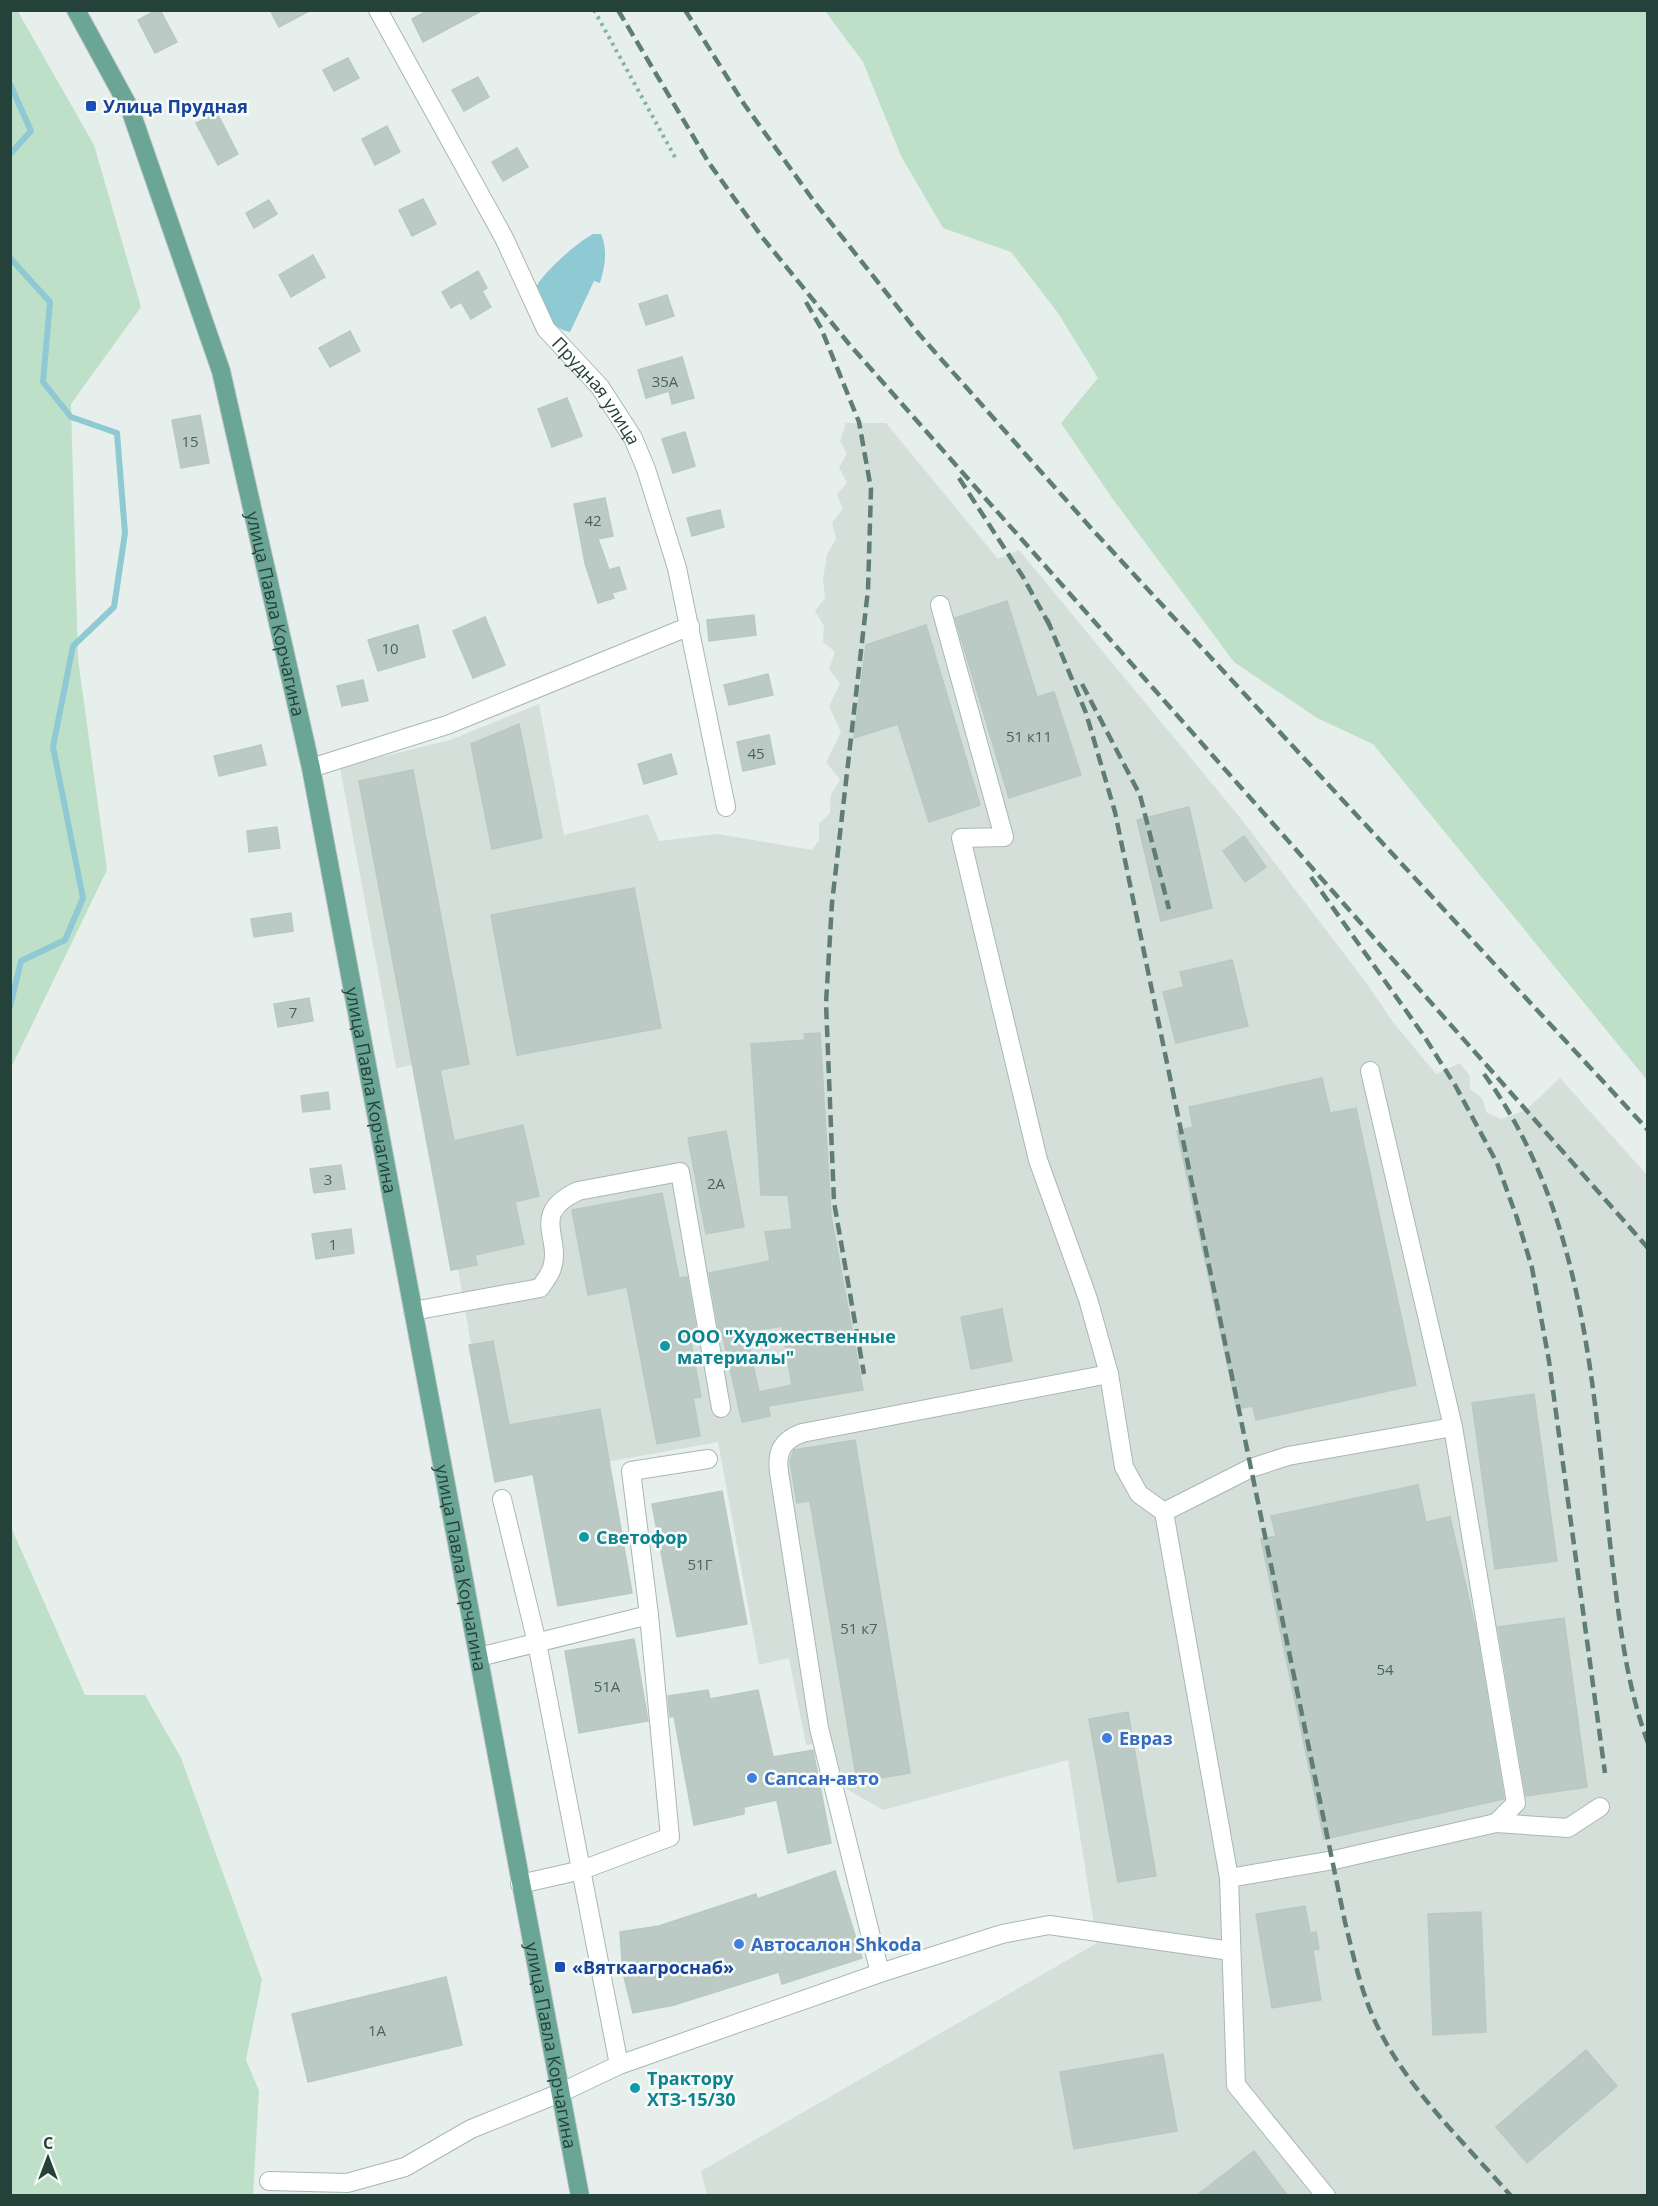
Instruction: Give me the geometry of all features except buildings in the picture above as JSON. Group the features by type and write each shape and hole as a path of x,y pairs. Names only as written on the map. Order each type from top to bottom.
{"main road":[{"name":"улица Павла Корчагина","path":"76,10 130,109 221,371 311,768 580,2196"}],"street":[{"name":"Прудная улица","path":"378,10 504,238 546,329 600,387 633,438 669,538 690,626 726,807"},
{"path":"940,604 1004,837 961,838 1038,1160 1072,1252 1109,1374 1124,1467 1139,1494 1164,1512 1228,1878 1236,2085 1326,2196"},
{"path":"311,768 447,725 690,626"},
{"path":"1370,1071 1453,1427 1516,1803 1496,1823"},
{"path":"413,1311 540,1288 553,1265 550,1231 552,1215 564,1199 578,1191 680,1172 721,1408"},
{"path":"880,1973 819,1728 779,1472 780,1450 792,1437 802,1433 1109,1374"},
{"path":"1164,1512 1251,1468 1288,1456 1453,1427"},
{"path":"520,1884 582,1870 670,1837 649,1615 631,1471 708,1459"},
{"path":"502,1499 537,1643 619,2065"},
{"path":"479,1657 649,1615"},
{"path":"1228,1878 1334,1860 1496,1823 1568,1828 1600,1807"},
{"path":"269,2181 347,2183 405,2167 471,2129 560,2093 619,2065 880,1973 1002,1934 1049,1925 1231,1951"}],"path":[{"path":"594,10 676,159"}],"shaded area":[{"path":"846,423 886,423 998,559 1019,550 1242,820 1365,981 1393,1022 1436,1074 1460,1063 1470,1076 1470,1089 1482,1098 1487,1113 1501,1119 1526,1110 1560,1078 1647,1175 1647,2195 707,2195 701,2171 1097,1943 1068,1760 883,1810 845,1788 832,1740 806,1745 789,1658 759,1665 718,1442 495,1482 458,1269 451,1270 413,1065 396,1068 340,767 450,740 539,704 564,835 648,814 659,841 718,834 812,850 819,840 819,824 830,813 831,794 840,780 826,762 841,732 829,706 840,684 829,669 835,652 823,642 824,626 815,611 825,598 823,579 827,554 836,539 832,522 843,509 837,494 847,483 839,467 847,454 840,441"}],"green space":[{"path":"17,10 94,145 141,307 71,404 78,659 107,870 11,1068 10,11"},
{"path":"825,11 1647,11 1647,1080 1373,744 1317,718 1234,662 1112,498 1061,423 1098,378 1058,313 1011,252 943,228 901,156 863,62"},
{"path":"11,1527 85,1695 145,1695 181,1758 262,1980 246,2060 259,2091 253,2195 11,2195"}],"water":[{"path":"593,234 601,234 603,240 605,258 603,271 600,283 594,281 570,332 563,330 552,321 544,309 536,288 561,258"}],"waterway":[{"path":"10,84 31,131 10,154"},
{"path":"10,258 50,302 43,382 71,417 117,433 125,533 114,607 73,646 53,747 83,898 65,940 21,961 10,1007"}],"railway":[{"path":"618,10 709,163 762,237 849,344 1648,1248"},
{"path":"685,10 744,104 816,204 919,334 1090,527 1648,1130"},
{"path":"806,302 821,328 859,422 871,489 868,590 832,903 826,1003 834,1202 864,1374"},
{"path":"959,478 1023,577 1050,626"},
{"path":"1047,619 1086,713 1115,812 1345,1922 1361,1983 1374,2019 1401,2067 1436,2112 1511,2196"},
{"path":"1082,684 1140,795 1169,909"},
{"path":"1311,877 1424,1036 1455,1085 1497,1163 1517,1218 1532,1268 1549,1361 1605,1773"},
{"path":"1484,1074 1518,1128 1544,1184 1564,1243 1579,1303 1590,1365 1624,1649 1640,1720 1648,1743"}],"place":[{"name":"Улица Прудная","path":"91,106"},
{"name":"ООО \"Художественные материалы\"","path":"665,1346"},
{"name":"Светофор","path":"584,1537"},
{"name":"Евраз","path":"1107,1738"},
{"name":"Сапсан-авто","path":"752,1778"},
{"name":"Автосалон Shkoda","path":"739,1944"},
{"name":"«Вяткаагроснаб»","path":"560,1967"},
{"name":"Трактору ХТЗ-15/30","path":"635,2088"}]}
